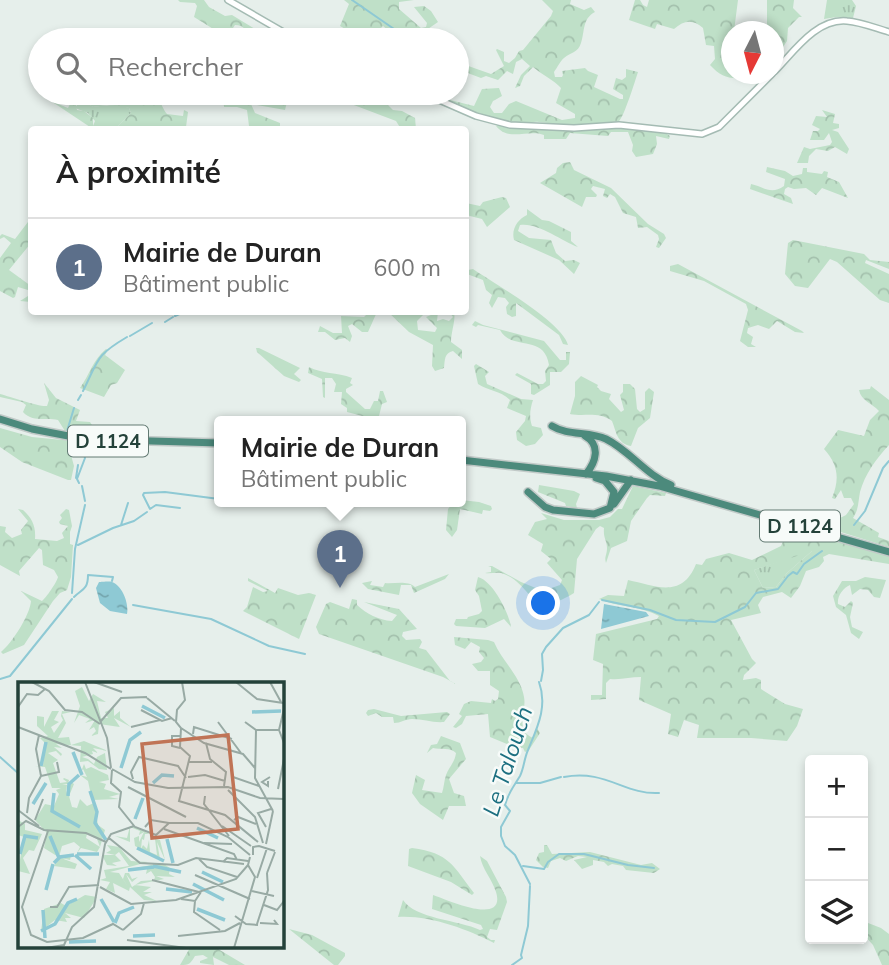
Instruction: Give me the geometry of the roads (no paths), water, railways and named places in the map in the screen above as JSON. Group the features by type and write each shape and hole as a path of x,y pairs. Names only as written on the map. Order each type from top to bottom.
{"highway":[{"name":"D 1124","path":"0,419 32,429 84,439 214,443"},
{"path":"631,480 611,510 596,517 549,511 527,494 553,510 594,514 605,512 614,500 611,486 605,481 584,474 596,455 592,440 551,428 604,438 662,481 711,500"},
{"name":"D 1124","path":"466,461 631,480 711,500 889,552"}],"main road":[{"path":"228,0 276,28"},
{"path":"784,62 813,33 828,23 850,21 889,32"},
{"path":"451,105 487,120 510,125 574,128 619,125 702,134 719,127 762,84"}],"water":[{"path":"99,582 111,582 119,587 126,601 127,614 110,611 100,603 96,588"},
{"path":"604,604 646,612 649,616 601,629"}],"waterway":[{"path":"352,0 393,28"},
{"path":"165,322 173,317"},
{"path":"130,336 152,323"},
{"path":"83,391 103,354 127,337"},
{"path":"78,400 81,395"},
{"path":"67,431 74,408"},
{"path":"99,452 103,447 126,446"},
{"path":"79,483 77,479 85,458 82,449"},
{"path":"85,452 95,451"},
{"name":"Le Talouch","path":"854,525 865,511 883,468 889,461"},
{"path":"76,478 78,465"},
{"path":"82,486 85,501"},
{"path":"180,508 156,505 150,509 143,495 165,492 214,498"},
{"path":"121,525 128,503"},
{"path":"72,593 75,549 85,505"},
{"path":"78,545 134,521 147,512"},
{"name":"Le Talouch","path":"602,600 650,610 676,620 715,622 745,607 756,593 778,589 788,576 793,572 797,574 804,564 822,551"},
{"path":"74,597 86,586 88,575 113,577 112,581"},
{"path":"0,679 10,676 72,599"},
{"name":"Le Talouch","path":"541,681 542,654 546,647 563,628 589,615 599,602"},
{"path":"133,605 211,619 269,646 305,654"},
{"name":"Le Talouch","path":"530,884 515,855 505,846 501,827 510,811 505,805 506,801 521,773 540,717 542,700 539,682"},
{"path":"0,757 18,773"},
{"path":"564,777 591,776 647,793 659,793"},
{"path":"517,783 540,783 561,777"},
{"path":"523,866 544,869 548,862 559,854 584,854 628,865 654,868"},
{"name":"Le Talouch","path":"512,965 522,958 528,926 530,886"}],"place":[{"name":"Mairie de Duran","path":"340,588"}]}
